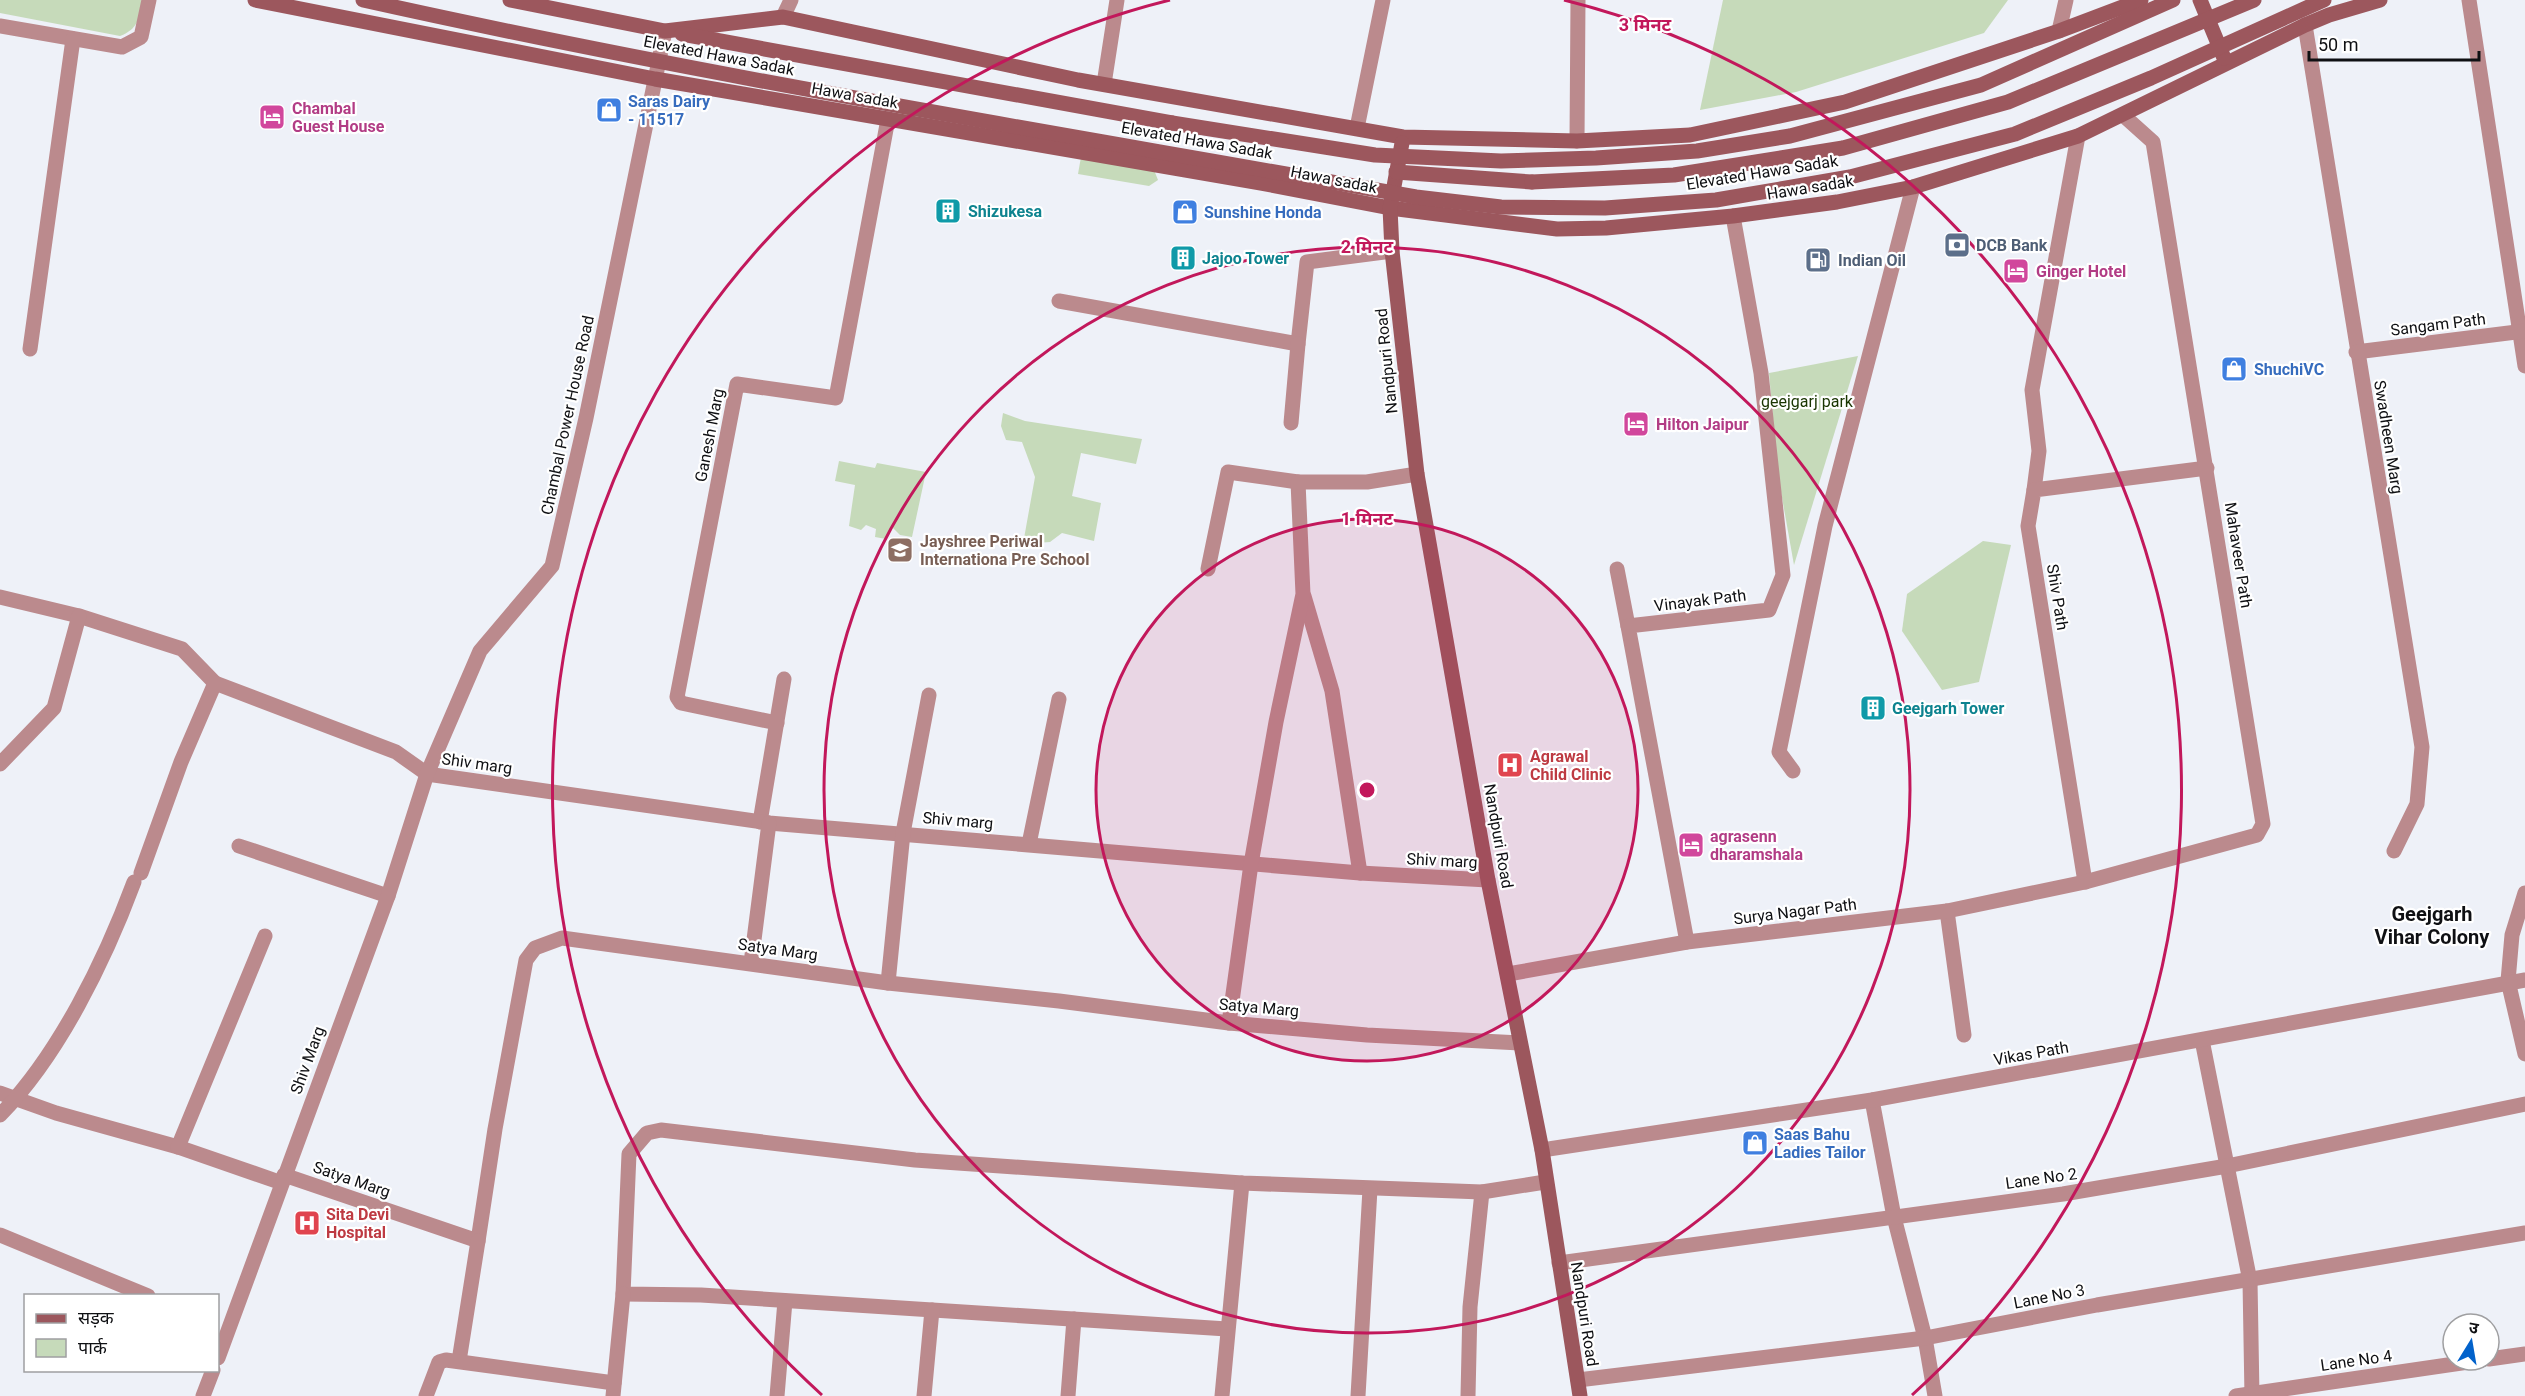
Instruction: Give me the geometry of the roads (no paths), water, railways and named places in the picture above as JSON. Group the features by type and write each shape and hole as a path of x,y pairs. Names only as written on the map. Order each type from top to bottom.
{"main road":[{"name":"Hawa sadak","path":"255,0 655,79 1261,183 1390,208 1557,229 1606,228 1733,216 1837,202 1913,187 2078,136 2124,116 2305,25 2329,15 2380,0"},
{"name":"Elevated Hawa Sadak","path":"363,0 784,86 1416,196 1501,207 1605,208 1716,200 1850,177 2015,134 2151,78 2324,0"},
{"path":"510,0 540,3 665,31 783,17 1104,84 1403,137 1577,141 1690,135 1845,102 2058,31 2109,6 2141,0"},
{"name":"Elevated Hawa Sadak","path":"665,31 1172,123 1375,155 1501,160 1596,158 1697,152 1790,136 1982,85 2173,0"},
{"path":"2200,0 2226,65"},
{"path":"1396,172 1532,182 1674,175 1843,148 2007,102 2254,0"},
{"name":"Nandpuri Road","path":"1403,137 1390,208 1392,251 1417,474 1488,880 1542,1150 1545,1182 1580,1396"}],"street":[{"path":"0,26 122,47 141,37 149,0"},
{"path":"783,17 791,0"},
{"path":"1104,84 1117,0"},
{"path":"1357,128 1383,0"},
{"path":"1577,141 1578,0"},
{"path":"2058,31 2066,0"},
{"path":"2469,0 2522,332 2525,366"},
{"name":"Swadheen Marg","path":"2305,25 2356,352 2422,747 2416,804 2394,851"},
{"name":"Chambal Power House Road","path":"427,774 480,651 552,566 586,418 665,31"},
{"path":"30,349 73,39"},
{"name":"Mahaveer Path","path":"2085,882 2257,835 2263,824 2207,468 2152,142 2124,116"},
{"name":"Ganesh Marg","path":"777,723 681,703 677,697 737,384 836,398 888,119"},
{"name":"Shiv Path","path":"2078,136 2032,390 2039,451 2028,526 2085,882"},
{"path":"1792,771 1779,752 1825,526 1913,187"},
{"name":"Vinayak Path","path":"1628,626 1769,610 1783,575 1761,373 1733,216"},
{"path":"1291,423 1307,262 1392,251"},
{"path":"1059,301 1298,344"},
{"name":"Sangam Path","path":"2356,352 2522,332"},
{"path":"2034,490 2207,468"},
{"path":"1208,569 1228,472 1298,483 1367,482 1417,474"},
{"path":"1298,483 1303,594 1332,691 1360,873"},
{"path":"1617,569 1687,942"},
{"path":"1229,1023 1251,864 1276,722 1303,594"},
{"path":"0,597 79,616 182,650 215,683 396,752 427,774"},
{"path":"0,764 54,708 79,616"},
{"path":"751,963 764,823 784,679"},
{"path":"0,1115 17,1098 68,1023 116,931 181,762 215,683"},
{"path":"888,983 903,833 929,695"},
{"path":"1029,844 1059,699"},
{"name":"Shiv marg","path":"427,774 764,823 1360,873 1488,880"},
{"name":"Shiv Marg","path":"219,1352 223,1326 283,1179 388,896 427,774"},
{"path":"239,846 388,896"},
{"name":"Surya Nagar Path","path":"1508,974 1687,942 1947,911 2085,882"},
{"path":"2525,893 2512,935 2508,981 2525,1054"},
{"path":"1947,911 1964,1035"},
{"path":"178,1147 265,936"},
{"name":"Satya Marg","path":"0,1093 56,1113 178,1147 478,1241 495,1129 526,960 535,948 562,939 888,983 1059,1000 1229,1023 1367,1035 1520,1043"},
{"name":"Vikas Path","path":"1542,1150 1872,1100 2508,981 2525,980"},
{"path":"2202,1040 2250,1281 2252,1395"},
{"path":"1872,1100 1894,1217 1925,1338 1935,1396"},
{"name":"Lane No 2","path":"1559,1263 2063,1194 2227,1166 2525,1104"},
{"path":"426,1396 439,1362 446,1359 614,1390 622,1294 629,1154 647,1133 661,1130 915,1160 1242,1183 1482,1192 1545,1182"},
{"path":"1222,1396 1242,1183"},
{"path":"1358,1396 1370,1189"},
{"path":"1468,1396 1470,1307 1482,1192"},
{"name":"Lane No 3","path":"1578,1380 1925,1338 2097,1305 2525,1233"},
{"path":"0,1235 143,1294"},
{"path":"459,1361 478,1241"},
{"path":"622,1294 701,1295 1227,1329"},
{"path":"777,1396 785,1301"},
{"path":"924,1396 932,1310"},
{"path":"1068,1396 1074,1319"},
{"path":"2501,1357 2525,1354"},
{"name":"Lane No 4","path":"2236,1396 2441,1366"},
{"path":"204,1396 213,1372"}],"place":[{"name":"Saras Dairy - 11517","path":"609,110"},
{"name":"Chambal Guest House","path":"272,117"},
{"name":"Shizukesa","path":"948,211"},
{"name":"Sunshine Honda","path":"1185,212"},
{"name":"DCB Bank","path":"1957,245"},
{"name":"Jajoo Tower","path":"1183,258"},
{"name":"Indian Oil","path":"1818,260"},
{"name":"Ginger Hotel","path":"2016,271"},
{"name":"ShuchiVC","path":"2234,369"},
{"name":"Hilton Jaipur","path":"1636,424"},
{"name":"Jayshree Periwal Internationa Pre School","path":"900,550"},
{"name":"Geejgarh Tower","path":"1873,708"},
{"name":"Agrawal Child Clinic","path":"1510,765"},
{"name":"agrasenn dharamshala","path":"1691,845"},
{"name":"Saas Bahu Ladies Tailor","path":"1755,1143"},
{"name":"Sita Devi Hospital","path":"307,1223"}],"district":[{"name":"Geejgarh Vihar Colony","path":"2432,926"}],"park label":[{"name":"geejgarj park","path":"1807,401"}]}
